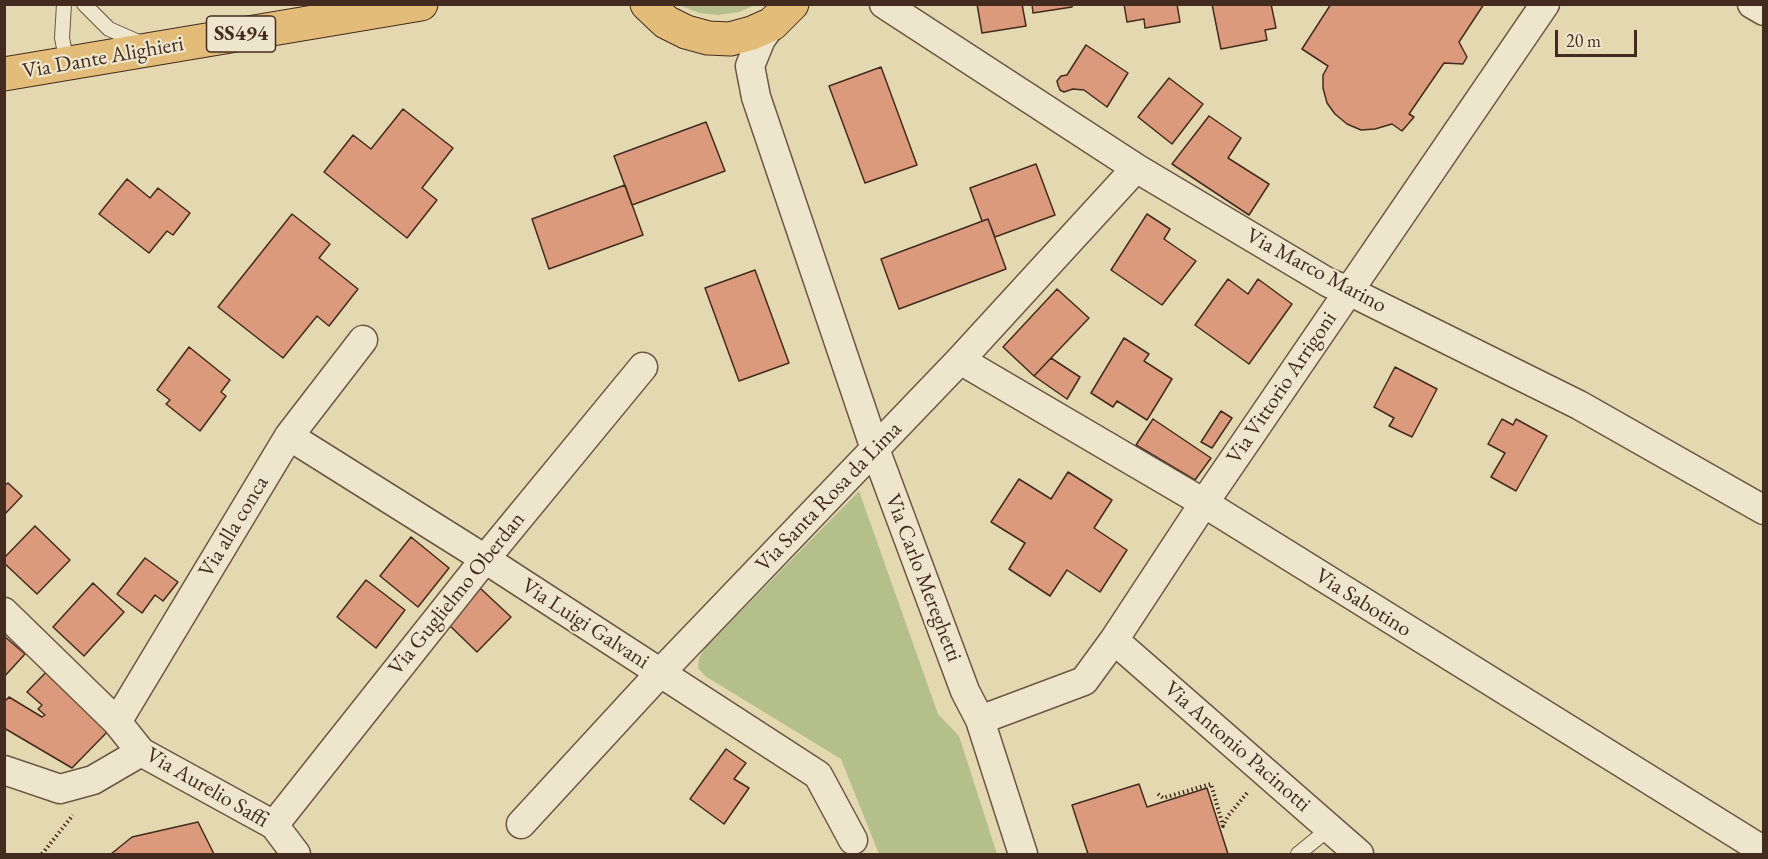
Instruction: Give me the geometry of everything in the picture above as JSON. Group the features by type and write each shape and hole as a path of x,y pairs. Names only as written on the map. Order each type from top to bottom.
{"main road":[{"name":"Via Dante Alighieri","path":"4,75 418,5"},
{"path":"651,10 686,32 708,38 730,39 752,33 782,14"}],"street":[{"name":"Via Marco Marino","path":"884,4 1136,168 1329,283 1578,405 1764,510"},
{"name":"Via Vittorio Arrigoni","path":"980,720 1084,681 1545,4"},
{"path":"1752,4 1764,11"},
{"name":"Via Carlo Mereghetti","path":"782,14 761,39 750,66 756,97 874,449 965,691 980,720 1023,855"},
{"name":"Via Carlo Mereghetti","path":"708,38 728,54 756,97"},
{"name":"Via Santa Rosa da Lima","path":"521,824 660,673 960,360 1136,168"},
{"name":"Via alla conca","path":"117,722 289,436 363,340"},
{"name":"Via Sabotino","path":"960,360 1204,503 1764,851"},
{"name":"Via Guglielmo Oberdan","path":"274,825 485,559 643,367"},
{"name":"Via Luigi Galvani","path":"289,436 485,559 818,775 853,840"},
{"name":"Via Aurelio Saffi","path":"4,612 117,722 141,752 274,825 296,855"},
{"name":"Via Antonio Pacinotti","path":"1114,640 1359,855"},
{"path":"4,770 60,789 93,780 141,752"}],"lane":[{"path":"63,4 62,38 67,63"},
{"path":"84,4 109,30 154,49"},
{"path":"1298,855 1330,828"}],"path":[{"path":"1158,794 1163,798 1211,784 1223,826 1228,816 1265,772"},
{"path":"42,855 90,795 93,780"}],"green space":[{"path":"679,5 755,5 739,12 719,15 699,13"},
{"path":"859,491 938,714 959,736 997,854 879,854 841,759 705,676 698,668 699,658 705,648"}],"building":[{"path":"977,4 1022,4 1026,26 982,33"},
{"path":"1032,4 1072,4 1072,7 1033,13"},
{"path":"1124,4 1177,4 1180,22 1145,28 1144,19 1127,22"},
{"path":"1212,4 1271,4 1276,28 1265,30 1267,40 1221,49"},
{"path":"1331,4 1484,4 1459,42 1467,57 1463,64 1444,63 1409,114 1414,117 1402,131 1392,124 1361,130 1347,124 1327,103 1323,88 1323,75 1328,66 1302,49"},
{"path":"1086,45 1128,73 1107,107 1084,90 1073,89 1064,92 1058,85 1057,81 1061,76 1067,75"},
{"path":"881,67 917,165 865,183 829,86"},
{"path":"1169,78 1203,104 1172,144 1138,117"},
{"path":"403,109 453,148 422,188 437,200 407,238 324,172 353,135 371,149"},
{"path":"1209,116 1241,138 1228,158 1269,184 1249,215 1172,164"},
{"path":"706,122 725,171 632,205 614,156"},
{"path":"1036,164 1055,215 995,237 988,219 982,221 970,188"},
{"path":"127,179 150,198 158,188 190,213 173,235 167,231 149,253 99,214"},
{"path":"625,185 643,235 549,269 532,219"},
{"path":"292,214 330,244 319,258 358,289 329,326 317,316 283,358 218,307"},
{"path":"1147,214 1170,229 1164,239 1196,261 1162,305 1111,270"},
{"path":"988,219 1006,269 899,309 881,259"},
{"path":"755,270 789,363 739,381 705,288"},
{"path":"1228,279 1248,294 1258,279 1292,304 1249,364 1195,325"},
{"path":"1057,289 1089,318 1034,376 1003,347"},
{"path":"1124,338 1149,354 1144,361 1172,379 1147,420 1117,401 1113,407 1091,393"},
{"path":"189,347 230,380 221,392 226,396 200,431 166,404 170,400 157,390"},
{"path":"1051,358 1080,377 1067,399 1034,376"},
{"path":"1395,367 1437,389 1412,437 1389,426 1394,418 1374,407"},
{"path":"1221,411 1232,418 1212,448 1201,442"},
{"path":"1153,419 1211,458 1195,480 1136,445"},
{"path":"1502,419 1513,425 1516,419 1547,436 1516,491 1491,477 1505,453 1488,444"},
{"path":"1068,472 1112,500 1094,528 1127,550 1100,592 1067,570 1050,596 1009,569 1025,543 991,522 1019,479 1051,499"},
{"path":"8,483 22,496 4,515 4,486"},
{"path":"35,526 70,560 37,594 4,563 4,558"},
{"path":"411,537 449,568 418,607 380,576"},
{"path":"145,558 178,582 163,601 155,595 142,613 117,594"},
{"path":"366,580 405,610 376,648 337,617"},
{"path":"93,583 124,612 84,656 53,627"},
{"path":"480,588 511,617 477,652 446,622"},
{"path":"4,636 25,654 4,677"},
{"path":"50,668 111,728 72,768 4,728 4,702 9,697 42,717 45,715 38,709 42,705 27,692"},
{"path":"726,749 746,763 734,779 749,788 724,824 690,799"},
{"path":"1139,784 1147,807 1207,788 1228,854 1088,854 1072,805"},
{"path":"198,822 214,854 111,854 132,837"}]}
